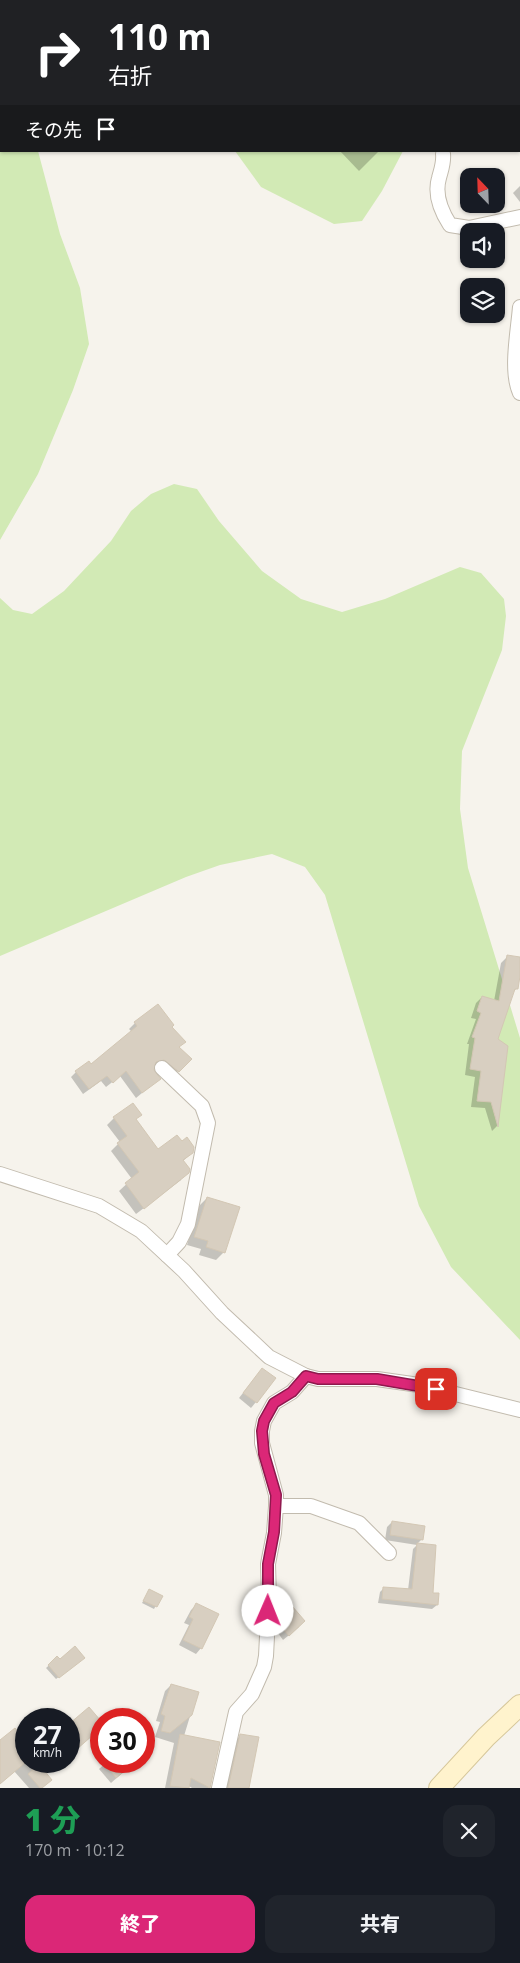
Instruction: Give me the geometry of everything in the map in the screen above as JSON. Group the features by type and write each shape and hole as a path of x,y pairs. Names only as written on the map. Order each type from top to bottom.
{"street":[{"path":"443,154 444,163 437,190 439,205 450,226 469,228 520,218"},
{"path":"520,307 516,372 517,386 520,393"},
{"path":"162,1068 202,1106 208,1122 188,1224 179,1242 166,1254"},
{"path":"0,1174 99,1206 141,1231 184,1271 222,1313 269,1357 306,1376 318,1379 377,1379 419,1385 520,1410"},
{"path":"219,1788 236,1712 252,1694 264,1667 266,1656 269,1598 268,1564 274,1532 276,1495 262,1443 264,1421 274,1403 292,1392 306,1376"},
{"path":"276,1506 311,1506 359,1523 389,1553"},
{"path":"438,1788 486,1737 520,1705"}],"green space":[{"path":"0,152 38,152 60,234 80,288 89,344 73,390 38,474 0,540"},
{"path":"236,152 402,152 382,191 362,221 334,224 261,187"},
{"path":"174,484 197,489 219,521 262,571 301,599 342,612 385,599 460,567 481,573 504,599 506,616 502,650 462,751 460,809 468,868 520,1038 520,1340 451,1267 419,1206 325,895 305,867 272,854 220,865 186,877 0,956 0,598 13,610 32,614 64,591 111,541 131,511 151,494"}],"building":[{"path":"507,955 520,957 520,976 518,989 515,989 498,1039 508,1046 498,1127 491,1102 477,1101 481,1071 470,1069 475,1038 472,1037 481,1013 477,1011 482,996 499,1001"},
{"path":"158,1004 174,1025 172,1027 186,1042 179,1047 192,1059 179,1072 164,1060 156,1062 154,1070 161,1079 142,1093 126,1071 113,1083 107,1076 89,1089 75,1071 89,1061 91,1064 137,1026 134,1022"},
{"path":"133,1103 142,1115 136,1119 158,1149 177,1135 182,1141 187,1137 194,1147 193,1153 183,1160 190,1169 189,1173 144,1209 125,1183 139,1172 117,1143 127,1136 113,1117"},
{"path":"207,1197 240,1207 225,1253 206,1247 208,1241 194,1237"},
{"path":"262,1368 276,1378 257,1403 243,1393"},
{"path":"392,1521 425,1526 423,1540 390,1535"},
{"path":"417,1543 436,1545 433,1593 439,1593 438,1605 382,1599 383,1587 412,1589"},
{"path":"149,1589 163,1596 157,1607 143,1601"},
{"path":"196,1603 219,1614 202,1649 183,1640 193,1619 189,1617"},
{"path":"292,1606 305,1621 289,1636 282,1628 283,1614"},
{"path":"75,1646 85,1658 59,1678 48,1665 57,1656 60,1659"},
{"path":"171,1684 199,1692 192,1715 170,1733 161,1731 165,1716 161,1714"},
{"path":"89,1707 90,1708 90,1738 80,1746 80,1715"},
{"path":"15,1728 15,1771 0,1784 0,1740"},
{"path":"180,1734 220,1742 210,1788 191,1778 189,1788 170,1786"},
{"path":"240,1734 259,1737 249,1788 228,1788"},
{"path":"46,1773 52,1780 40,1788 28,1774"},
{"path":"112,1773 122,1773 116,1778"}],"route":[{"path":"268,1611 268,1564 274,1532 276,1495 264,1454 262,1431 264,1421 274,1403 292,1392 306,1376 318,1379 377,1379 436,1389"}]}
